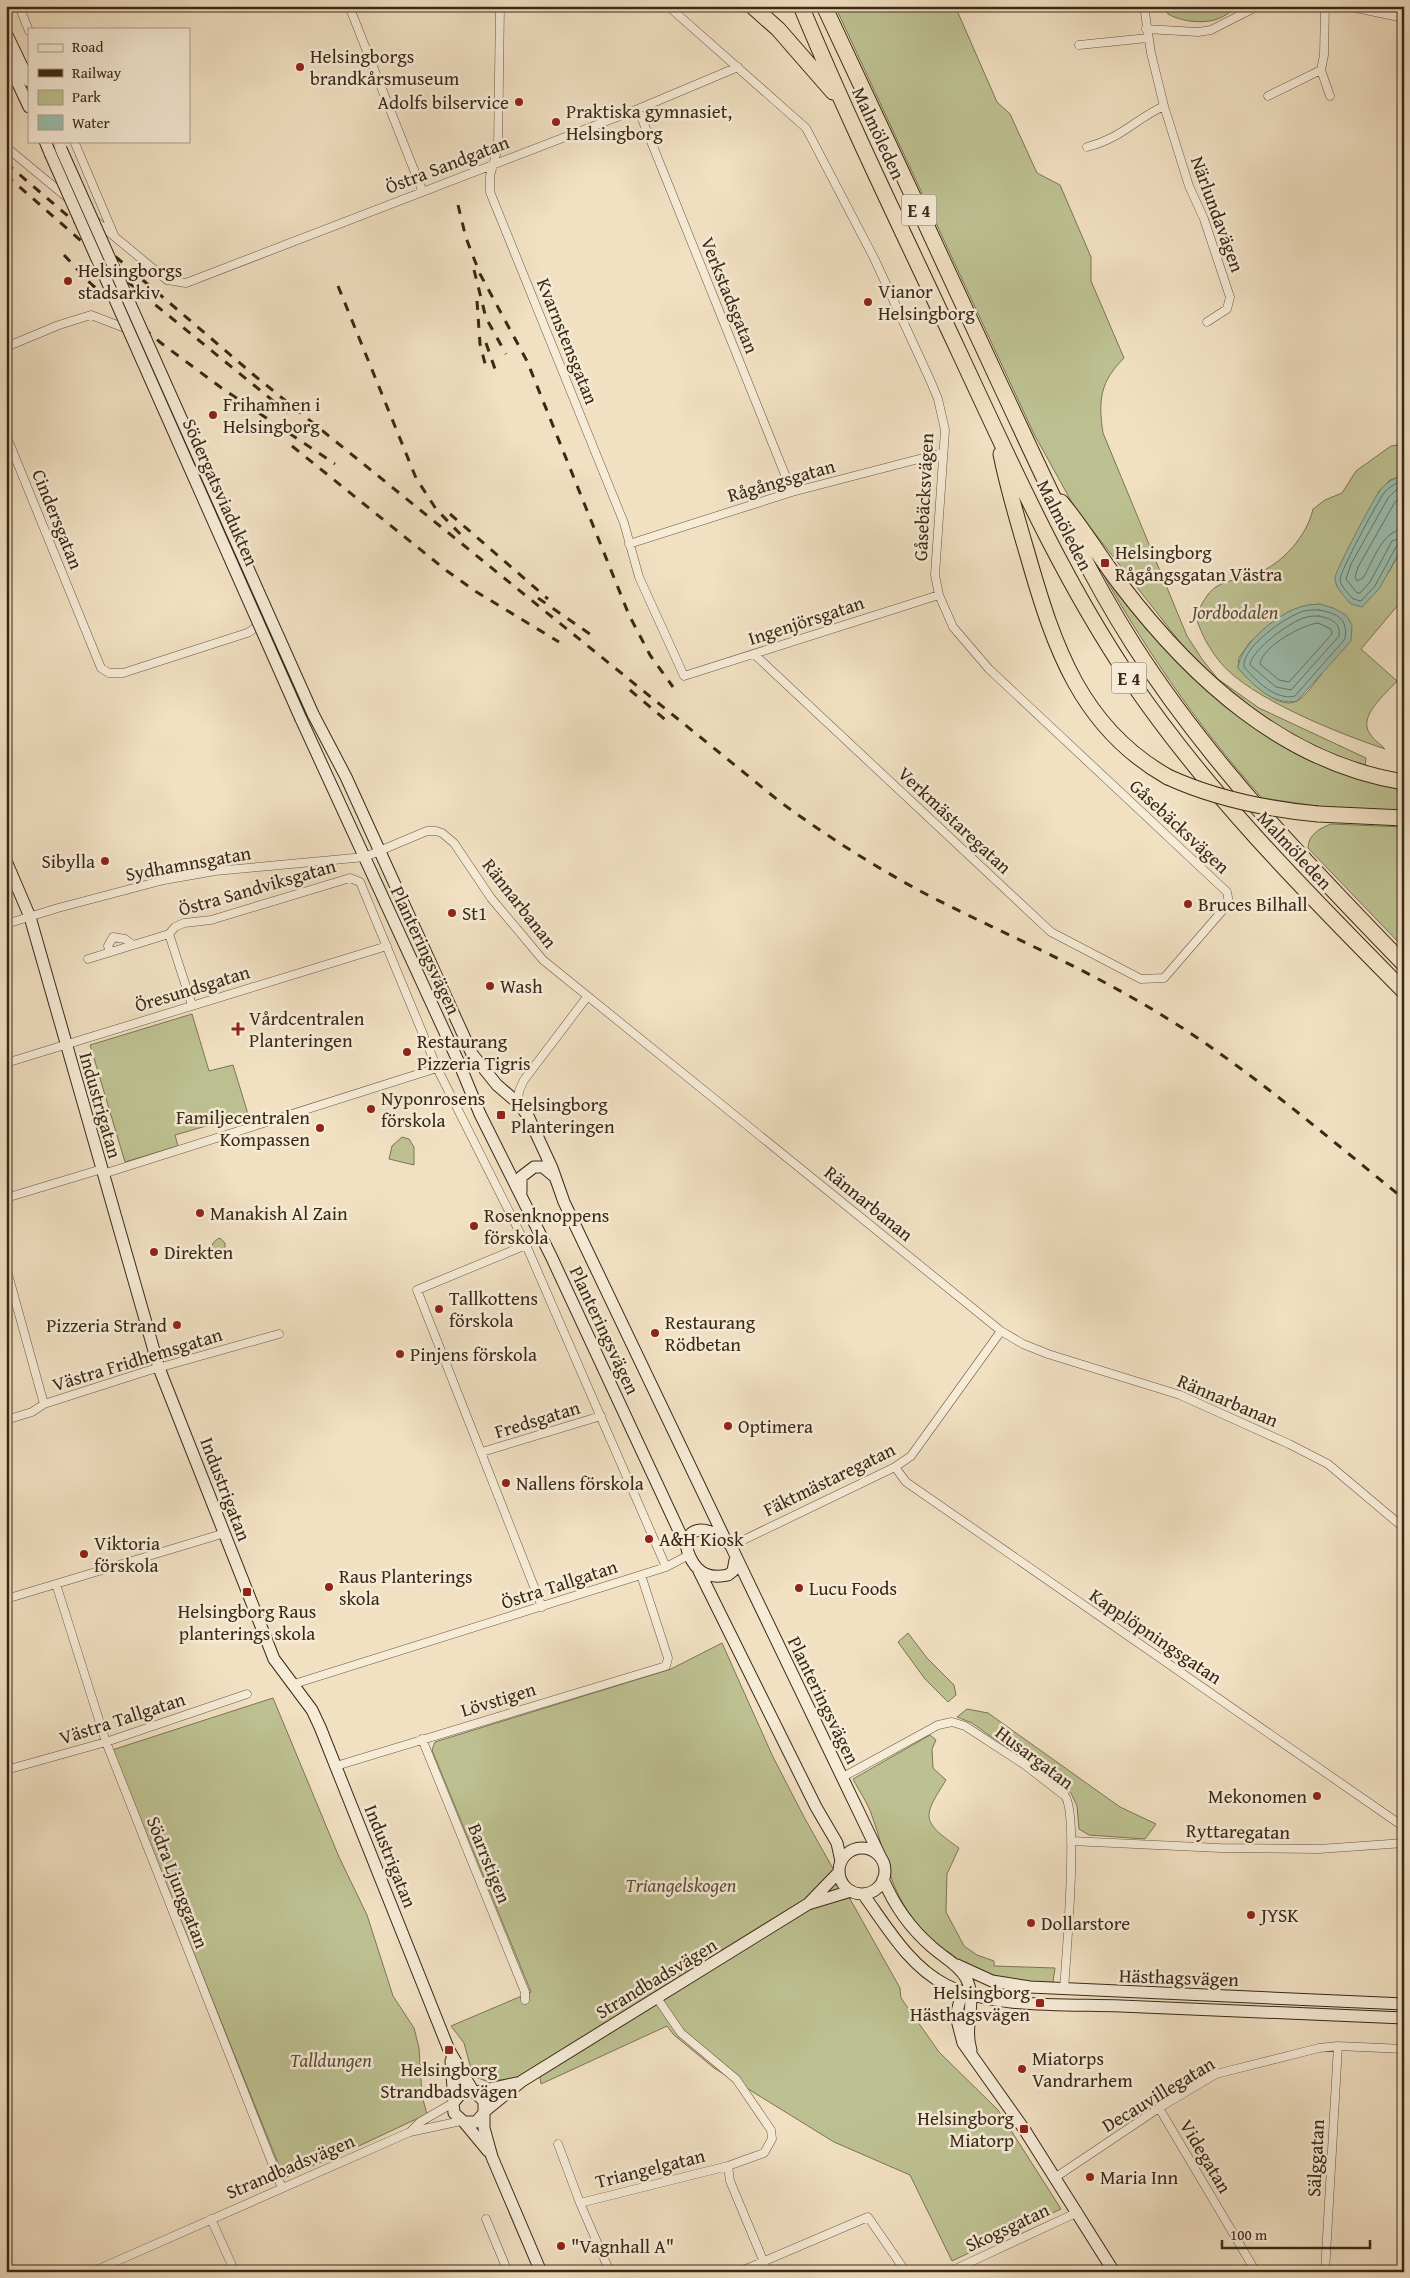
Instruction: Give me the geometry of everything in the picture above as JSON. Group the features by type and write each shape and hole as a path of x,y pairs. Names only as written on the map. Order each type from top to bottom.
{"highway":[{"path":"752,6 778,29 842,102"},
{"name":"Malmöleden","path":"801,6 842,102 995,429 1074,586 1129,678 1194,765 1283,868 1404,991"},
{"name":"Malmöleden","path":"824,6 1043,479 1093,577 1134,645 1205,746 1299,856 1404,964"},
{"path":"995,429 1006,478 1052,633 1066,667 1096,716 1110,733 1144,763 1168,777 1196,789 1237,802 1318,814 1404,818"},
{"path":"1043,479 1078,522 1120,584 1143,613 1211,685 1250,717 1309,751 1352,769 1398,781"}],"main road":[{"path":"6,33 28,79"},
{"path":"6,58 28,105"},
{"name":"Södergatsviadukten","path":"56,148 313,714 346,777 379,852"},
{"name":"Södergatsviadukten","path":"56,148 301,719 365,857"},
{"name":"Planteringsvägen","path":"379,852 472,1054 497,1085 518,1103 528,1116 556,1179 564,1202 728,1542"},
{"name":"Planteringsvägen","path":"365,857 480,1114 524,1201 688,1550"},
{"name":"Industrigatan","path":"6,861 30,917 159,1368 274,1659 312,1710 449,2050 475,2092"},
{"path":"524,1201 520,1184 522,1175 539,1166 547,1169 556,1179"},
{"path":"698,1571 708,1576 728,1576 733,1571 735,1560 728,1542 707,1531 695,1532 689,1537 688,1550 698,1571 816,1807 837,1843 841,1881 851,1891 863,1894 873,1891 884,1879"},
{"name":"Planteringsvägen","path":"735,1560 880,1856"},
{"path":"840,1867 845,1855 857,1848 870,1849 880,1856 884,1865 884,1879 895,1903 917,1932 941,1954 957,1965 968,1992 969,2044 975,2058 1056,2177 1114,2272"},
{"name":"Strandbadsvägen","path":"808,1904 840,1867"},
{"name":"Strandbadsvägen","path":"462,2122 476,2122 484,2112 522,2081 808,1904 851,1891"},
{"path":"863,1894 913,1960 935,1979 968,1992 1000,1983"},
{"name":"Hästhagsvägen","path":"957,1965 978,1976 1000,1983 1064,1990 1404,2004"},
{"name":"Hästhagsvägen","path":"968,1992 990,2000 1040,2003 1404,2018"},
{"name":"Industrigatan","path":"449,2050 454,2102"},
{"name":"Strandbadsvägen","path":"454,2102 463,2091 475,2092 522,2081"},
{"path":"475,2092 484,2101 484,2128 492,2157 541,2272"},
{"path":"454,2102 454,2113 492,2157"}],"street":[{"path":"20,6 28,28"},
{"path":"349,6 422,190"},
{"name":"Kvarnstensgatan","path":"500,6 498,148 490,176 490,192 624,523 639,577 684,676"},
{"name":"Gåsebäcksvägen","path":"668,6 796,117 814,138 874,258 934,391 944,425 935,575 939,595 953,627 989,669 1227,892 1229,903 1224,911 1164,978 1153,979"},
{"name":"Närlundavägen","path":"1144,6 1146,29 1164,106 1189,186 1210,236 1230,297 1226,309 1207,322"},
{"path":"1146,29 1198,32 1211,30 1258,6"},
{"path":"1325,6 1324,55 1321,70 1330,96"},
{"path":"1346,6 1404,18"},
{"path":"1079,45 1148,38"},
{"name":"Östra Sandgatan","path":"115,237 167,280 179,283 200,278 422,190 638,109 738,67"},
{"path":"1268,96 1321,70"},
{"path":"1087,147 1115,138 1148,113 1164,106"},
{"name":"Verkstadsgatan","path":"638,109 792,492"},
{"path":"74,142 115,237"},
{"path":"6,147 115,237"},
{"name":"Cindersgatan","path":"6,347 59,324 91,315 138,335 258,602 260,621 255,630 118,674 109,673 101,668 6,435"},
{"name":"Rågångsgatan","path":"629,544 792,492 942,453"},
{"name":"Ingenjörsgatan","path":"684,676 939,595"},
{"name":"Verkmästaregatan","path":"754,654 1051,932 1141,979 1153,979"},
{"name":"Rännarbanan","path":"379,852 428,831 442,833 454,843 491,898 527,944 543,960 1001,1331 1023,1344 1048,1354 1180,1395 1289,1444 1328,1464 1404,1528"},
{"name":"Sydhamnsgatan","path":"6,924 164,880 253,867 365,857 379,852"},
{"name":"Östra Sandviksgatan","path":"88,959 169,934 175,927 184,923 211,920 350,878 357,879"},
{"name":"Planteringsvägen","path":"357,879 363,886 437,1068 526,1245 666,1567"},
{"name":"Östra Sandviksgatan","path":"169,934 192,1005"},
{"name":"Östra Sandviksgatan","path":"110,952 108,946 113,938 125,939 132,945"},
{"name":"Öresundsgatan","path":"6,1063 387,946"},
{"path":"518,1103 519,1091 524,1080 587,997"},
{"path":"6,1198 102,1172 437,1068"},
{"path":"526,1245 417,1290 542,1607"},
{"path":"6,1267 44,1404"},
{"name":"Fäktmästaregatan","path":"728,1542 895,1467 911,1456 1001,1331"},
{"name":"Västra Fridhemsgatan","path":"6,1420 32,1412 44,1404 159,1368 280,1334"},
{"name":"Fredsgatan","path":"482,1452 601,1416"},
{"name":"Kapplöpningsgatan","path":"895,1467 906,1482 1404,1827"},
{"path":"6,1599 225,1533"},
{"name":"Östra Tallgatan","path":"294,1684 666,1567 688,1550"},
{"name":"Lövstigen","path":"336,1766 666,1666 668,1663 641,1575"},
{"name":"Södra Ljunggatan","path":"56,1584 106,1742 282,2188"},
{"name":"Västra Tallgatan","path":"8,1769 106,1742 247,1694"},
{"name":"Husargatan","path":"842,1777 938,1725 947,1722 956,1723 988,1740 1065,1796 1071,1808 1071,1841 1064,1990"},
{"name":"Barrstigen","path":"422,1739 525,1992 525,2000"},
{"path":"6,1756 8,1769"},
{"name":"Ryttaregatan","path":"1071,1841 1220,1848 1319,1849 1404,1843"},
{"name":"Triangelgatan","path":"580,2203 728,2166 764,2153 772,2139 771,2130 736,2079 681,2033 657,1998"},
{"name":"Decauvillegatan","path":"1056,2177 1159,2108 1216,2074 1298,2052 1338,2046 1404,2049"},
{"name":"Sälggatan","path":"1325,2272 1338,2046"},
{"name":"Strandbadsvägen","path":"410,2132 420,2122 454,2102"},
{"name":"Videgatan","path":"1159,2108 1256,2272"},
{"name":"Strandbadsvägen","path":"92,2272 410,2132 462,2122"},
{"path":"558,2144 580,2203 610,2272"},
{"path":"728,2166 730,2181 768,2272"},
{"name":"Skogsgatan","path":"950,2272 1078,2212"},
{"path":"738,2272 864,2217 868,2217 906,2272"},
{"name":"Strandbadsvägen","path":"211,2219 234,2272"},
{"path":"486,2219 508,2272"}],"green space":[{"path":"835,6 955,6 997,102 1010,114 1037,173 1060,185 1091,257 1091,281 1124,358 1105,384 1101,401 1103,433 1187,636 1218,679 1259,708 1366,758 1365,766 1309,746 1242,704 1190,655 1075,508 1034,434"},
{"path":"1164,6 1239,6 1222,17 1209,21 1195,22 1168,14"},
{"name":"Jordbodalen","path":"1404,444 1404,475 1390,480 1379,491 1336,585 1351,604 1389,572 1404,544 1404,598 1361,649 1397,681 1374,706 1367,720 1370,734 1385,749 1296,713 1252,689 1220,662 1205,640 1195,615 1207,596 1216,587 1225,582 1256,574 1284,556 1299,539 1310,519 1313,509 1325,500 1342,493 1356,471 1391,446","holes":["1320,604 1321,675 1300,699 1289,703 1281,702 1264,693 1238,668 1239,658 1250,642 1288,612 1304,606"]},
{"path":"1092,554 1179,660 1354,777 1396,788 1404,800 1404,811 1331,808 1262,798 1214,741 1170,681 1129,618"},
{"path":"1331,824 1404,827 1404,948 1308,848 1312,836"},
{"path":"192,1014 209,1071 233,1065 248,1114 175,1135 178,1146 125,1162 90,1045"},
{"path":"402,1137 409,1139 414,1147 414,1165 389,1159 392,1146"},
{"path":"220,1238 225,1243 225,1250 219,1255 212,1255 210,1252 212,1245"},
{"path":"908,1633 927,1658 954,1685 956,1695 948,1702 925,1679 898,1642"},
{"name":"Triangelskogen","path":"722,1643 773,1757 804,1817 900,1988 901,1998 939,2052 998,2110 1061,2209 952,2261 910,2175 834,2142 714,2068 674,2035 667,2026 541,2084 540,2077 486,2081 473,2076 464,2043 451,2026 531,1992 432,1750 435,1742 671,1669"},
{"name":"Talldungen","path":"273,1698 339,1857 367,1915 393,1996 414,2028 419,2048 422,2096 427,2114 284,2178 112,1750"},
{"path":"967,1709 988,1713 1120,1807 1156,1824 1145,1839 1089,1835 1079,1829 1077,1806 1071,1793 972,1723 957,1717"},
{"path":"930,1735 936,1740 932,1749 933,1768 946,1780 933,1803 929,1818 932,1825 938,1831 959,1848 947,1874 946,1912 964,1946 977,1955 994,1961 994,1966 1055,1968 1053,1982 1042,1984 1030,1983 990,1974 958,1960 930,1938 918,1925 899,1896 870,1811 853,1779"}],"water":[{"path":"1404,475 1404,544 1379,589 1362,607 1351,604 1335,582 1341,562 1381,489 1389,482"},
{"path":"1320,604 1346,615 1352,625 1351,641 1297,701 1288,702 1264,693 1238,668 1240,659 1246,649 1253,639 1284,614 1306,605"}],"railway":[{"path":"6,163 255,376 779,801 849,849 903,882 1079,969 1168,1019 1238,1066 1404,1199"},
{"path":"6,175 136,289 288,413"},
{"path":"458,205 466,238 480,274 527,361 629,615 650,655 673,687"},
{"path":"64,255 91,284 161,343 223,389 335,464"},
{"path":"474,270 486,318 506,354"},
{"path":"338,286 416,478 436,509 466,540"},
{"path":"477,301 480,344 487,371"},
{"path":"486,343 495,369"},
{"path":"292,446 447,571 475,591 559,642"},
{"path":"450,514 548,599"},
{"path":"538,598 597,639"},
{"path":"630,690 668,722"}],"place":[{"name":"Helsingborgs brandkårsmuseum","path":"300,67"},
{"name":"Adolfs bilservice","path":"519,102"},
{"name":"Praktiska gymnasiet, Helsingborg","path":"556,122"},
{"name":"Helsingborgs stadsarkiv","path":"68,281"},
{"name":"Vianor Helsingborg","path":"868,302"},
{"name":"Frihamnen i Helsingborg","path":"213,415"},
{"name":"Helsingborg Rågångsgatan Västra","path":"1105,563"},
{"name":"Sibylla","path":"105,861"},
{"name":"Bruces Bilhall","path":"1188,904"},
{"name":"St1","path":"452,913"},
{"name":"Wash","path":"490,986"},
{"name":"Vårdcentralen Planteringen","path":"238,1029"},
{"name":"Restaurang Pizzeria Tigris","path":"407,1052"},
{"name":"Nyponrosens förskola","path":"371,1109"},
{"name":"Helsingborg Planteringen","path":"501,1115"},
{"name":"Familjecentralen Kompassen","path":"320,1128"},
{"name":"Manakish Al Zain","path":"200,1213"},
{"name":"Rosenknoppens förskola","path":"474,1226"},
{"name":"Direkten","path":"154,1252"},
{"name":"Tallkottens förskola","path":"439,1309"},
{"name":"Pizzeria Strand","path":"177,1325"},
{"name":"Restaurang Rödbetan","path":"655,1333"},
{"name":"Pinjens förskola","path":"400,1354"},
{"name":"Optimera","path":"728,1426"},
{"name":"Nallens förskola","path":"506,1483"},
{"name":"A&H Kiosk","path":"649,1539"},
{"name":"Viktoria förskola","path":"84,1554"},
{"name":"Raus Planterings skola","path":"329,1587"},
{"name":"Lucu Foods","path":"799,1588"},
{"name":"Helsingborg Raus planterings skola","path":"247,1592"},
{"name":"Mekonomen","path":"1317,1796"},
{"name":"JYSK","path":"1251,1915"},
{"name":"Dollarstore","path":"1031,1923"},
{"name":"Helsingborg Hästhagsvägen","path":"1040,2003"},
{"name":"Helsingborg Strandbadsvägen","path":"449,2050"},
{"name":"Miatorps Vandrarhem","path":"1022,2069"},
{"name":"Helsingborg Miatorp","path":"1024,2129"},
{"name":"Maria Inn","path":"1090,2177"},
{"name":"\"Vagnhall A\"","path":"561,2246"}]}
